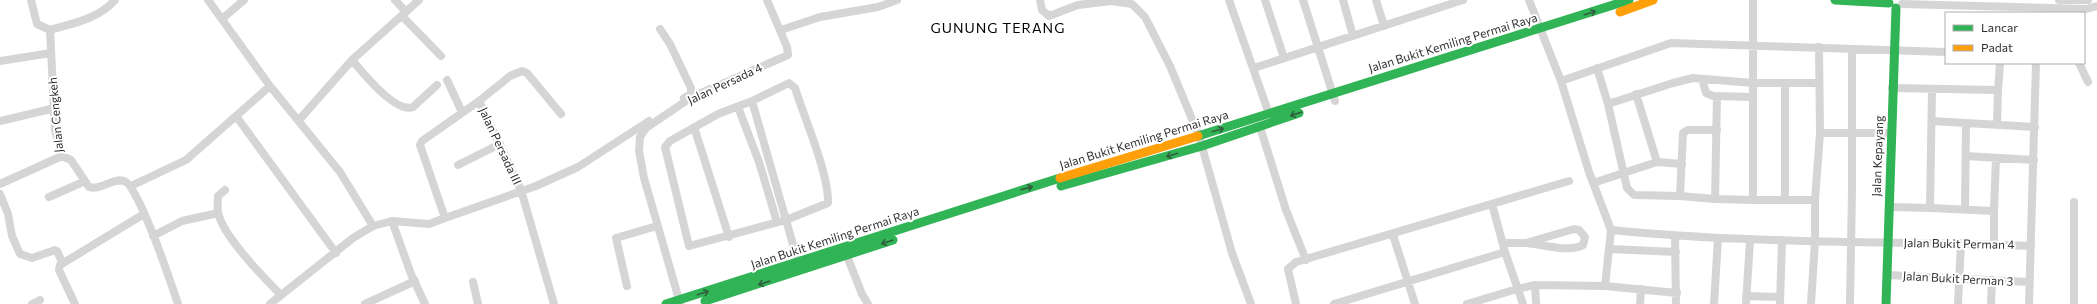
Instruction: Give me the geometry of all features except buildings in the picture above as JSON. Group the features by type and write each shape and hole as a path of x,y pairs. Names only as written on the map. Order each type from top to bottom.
{"street":[{"path":"31,0 37,24 50,30 104,12 115,0"},
{"path":"208,0 270,86 340,172 374,226"},
{"path":"222,19 244,0"},
{"path":"395,0 404,14 441,56"},
{"path":"299,120 352,60 419,0"},
{"name":"Jalan Persada 4","path":"679,302 657,226 639,151 642,133 692,97 748,72 786,58 789,53 781,30 767,0"},
{"path":"781,30 820,17 878,7 897,0"},
{"path":"1040,0 1042,10 1049,16 1078,5 1111,1 1132,4 1145,17 1166,59 1200,136 1232,253 1251,304"},
{"path":"1229,0 1269,114"},
{"path":"1265,0 1284,58"},
{"path":"1303,0 1334,97"},
{"path":"1343,0 1353,36"},
{"path":"1376,0 1384,26"},
{"path":"1529,0 1540,33 1561,81 1611,230 1605,286"},
{"name":"Jalan Bukit Kemiling Permai Raya","path":"1540,33 1629,0"},
{"name":"Jalan Bukit Kemiling Permai Raya","path":"696,304 1010,193 1269,114 1398,79 1540,33 1653,0"},
{"path":"1753,0 1753,200"},
{"path":"1835,0 2086,9 2097,6"},
{"path":"2060,0 2088,0"},
{"path":"1254,68 1458,1"},
{"name":"Jalan Kepayang","path":"1886,304 1896,3"},
{"path":"270,304 353,238 374,226 392,221 429,224 521,190 536,186 578,167 690,94 688,80 670,44 660,29"},
{"name":"Jalan Cengkeh","path":"0,184 62,156 55,130 50,30"},
{"path":"1561,81 1671,43 1945,52"},
{"path":"1811,304 1815,241 1815,200 1820,133 1819,47"},
{"path":"1850,304 1852,49"},
{"path":"0,61 51,53"},
{"path":"352,60 376,89 388,98 407,108 413,107 437,85"},
{"path":"1997,124 2000,64"},
{"path":"2029,304 2036,64"},
{"path":"2079,64 2088,82"},
{"path":"1597,68 1608,104 1627,188 1634,195 1680,196 1715,199 1815,200"},
{"path":"445,218 420,145 422,141 462,112 479,102 510,76 522,71 527,73 560,114"},
{"path":"1608,104 1636,94 1694,78 1753,82 1819,83"},
{"path":"1702,79 1706,93 1717,96 1752,97"},
{"path":"447,80 462,112"},
{"path":"789,83 794,86 823,174 828,194 828,203 786,220 729,237 689,246 664,151 665,147 670,141 694,127 718,114 738,107 752,102 789,83"},
{"path":"1785,83 1785,200"},
{"path":"131,186 186,160 270,86"},
{"path":"1892,88 1998,90"},
{"path":"1930,208 1932,89"},
{"path":"1636,94 1657,162"},
{"path":"1715,199 1717,96"},
{"name":"Jalan Bukit Kemiling Permai Raya","path":"666,304 679,302 798,262 845,251 1011,200 1202,146 1260,127 1334,97"},
{"name":"Jalan Persada III","path":"479,102 521,190 554,304"},
{"path":"752,102 770,158 798,262"},
{"path":"738,107 759,162 777,222"},
{"path":"0,121 55,108"},
{"path":"236,116 336,252"},
{"path":"1932,121 2034,127"},
{"path":"1965,209 1966,123"},
{"path":"694,127 729,237"},
{"path":"1260,127 1286,210 1306,260"},
{"path":"1680,196 1684,131 1716,130"},
{"path":"1820,133 1891,133"},
{"path":"458,165 500,144"},
{"path":"62,156 71,160 84,182 93,188 120,180 124,180 131,186 153,236 178,304"},
{"path":"1966,156 2034,160"},
{"path":"759,162 770,158"},
{"path":"1994,244 1996,158"},
{"path":"1594,183 1657,162 1682,164"},
{"path":"1296,304 1288,269 1296,262 1393,235 1569,181"},
{"path":"49,198 84,182"},
{"path":"225,190 218,196 218,213 226,228 256,270 281,296"},
{"path":"0,194 8,214 12,236 20,254 32,258 54,250 62,262"},
{"path":"2074,202 2074,304"},
{"path":"1492,204 1505,252 1523,304"},
{"path":"1889,207 1994,211"},
{"path":"153,236 182,221 218,213"},
{"path":"75,304 59,270 62,262 114,233 144,214"},
{"path":"392,221 425,304"},
{"path":"627,286 616,238 657,226"},
{"path":"1503,243 1526,243 1555,247 1580,246 1584,243 1585,237 1579,230 1574,229 1526,243"},
{"name":"Jalan Bukit Perman 4","path":"1611,230 1675,236 1750,240 1961,243 2031,246"},
{"path":"1393,235 1415,304"},
{"path":"1675,236 1676,304"},
{"path":"1714,304 1718,238"},
{"path":"1750,240 1746,300 1780,301 1782,240"},
{"path":"1958,304 1961,243"},
{"path":"1610,249 1676,252"},
{"path":"845,251 862,294 868,304"},
{"path":"1334,304 1505,252"},
{"name":"Jalan Bukit Perman 3","path":"1887,275 2029,282"},
{"path":"1991,304 1992,280"},
{"path":"365,304 415,281"},
{"path":"474,282 478,304"},
{"path":"1467,304 1517,288 1535,285 1605,286 1677,293"},
{"path":"1535,285 1536,304"},
{"path":"1640,304 1641,289"},
{"path":"32,304 40,300"}],"traffic: fast":[{"path":"1198,136 1629,0"},
{"path":"1835,0 1889,3"},
{"path":"1886,304 1896,8"},
{"path":"1061,186 1202,146 1299,113"},
{"path":"666,304 1060,178"},
{"path":"705,301 893,240"}],"traffic: slow":[{"path":"1620,12 1653,0"},
{"path":"1060,178 1198,136"}],"district":[{"name":"GUNUNG TERANG","path":"998,28"}]}
